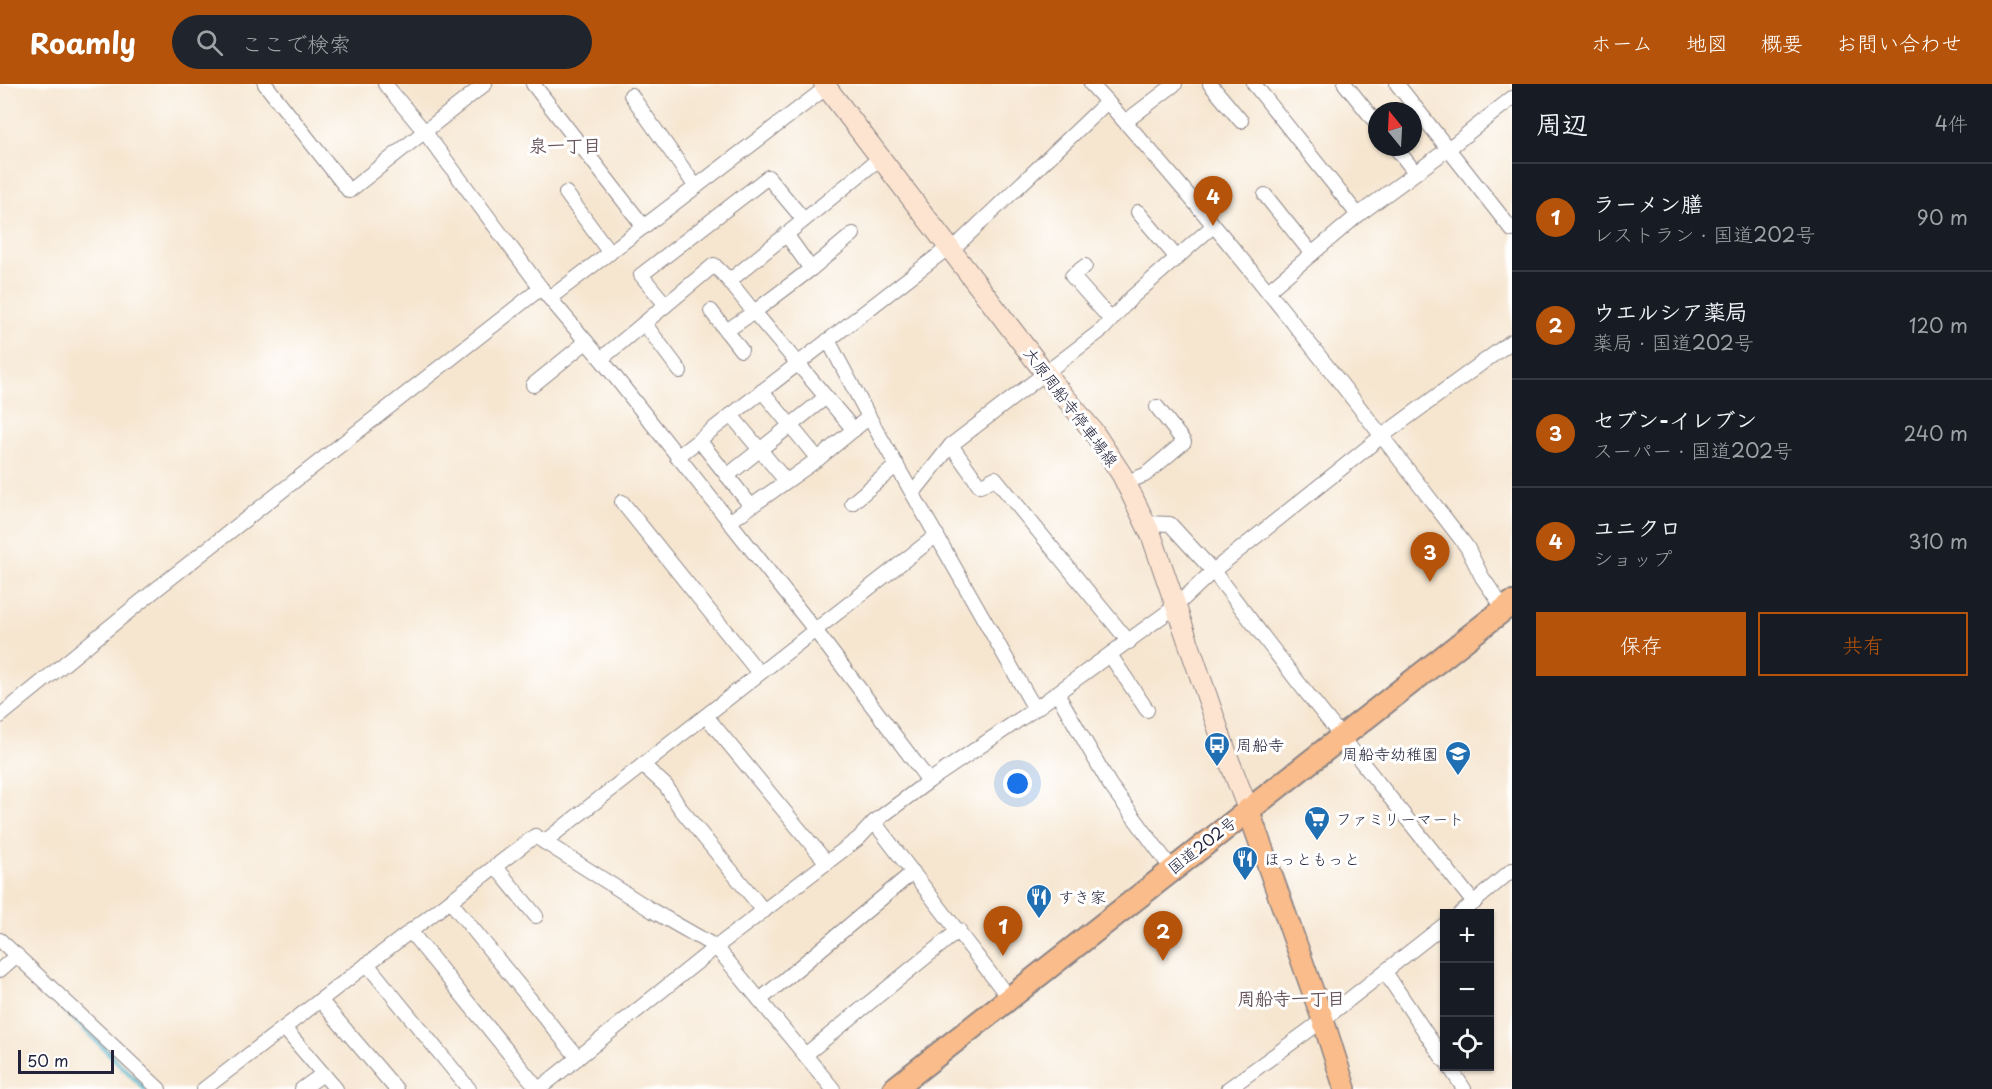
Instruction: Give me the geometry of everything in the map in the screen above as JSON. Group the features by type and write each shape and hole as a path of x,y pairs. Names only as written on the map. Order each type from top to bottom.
{"highway":[{"name":"国道202号","path":"894,1089 1341,736 1509,610"}],"main road":[{"name":"大原周船寺停車場線","path":"825,86 1045,373 1093,431 1126,483 1146,523 1248,809"},
{"path":"1248,809 1345,1089"}],"street":[{"path":"265,84 349,191 485,84"},
{"path":"385,84 424,131 545,293 601,359 815,630 929,781"},
{"path":"533,84 644,227"},
{"path":"1091,84 1268,291 1383,436 1467,547 1482,577 1509,610"},
{"path":"1125,122 1175,84"},
{"path":"1210,84 1241,121"},
{"path":"1254,84 1358,215"},
{"path":"1345,84 1368,113"},
{"path":"1396,84 1512,230"},
{"path":"0,716 154,591 545,293 610,252 644,227 825,86"},
{"path":"631,95 696,187"},
{"path":"1268,291 1358,215 1448,149 1512,98"},
{"path":"677,457 828,340 951,249 1107,102"},
{"path":"1402,156 1414,172"},
{"path":"725,276 734,278 879,158"},
{"path":"666,305 641,275 768,177 804,220"},
{"path":"566,193 610,252"},
{"path":"1266,195 1312,254"},
{"path":"1138,212 1177,258"},
{"path":"914,494 951,445 1103,329 1131,298 1214,226"},
{"path":"786,234 811,269"},
{"path":"726,331 811,269 853,234"},
{"path":"601,359 714,265 854,430"},
{"path":"1085,266 1072,276 1112,320"},
{"path":"711,311 741,350"},
{"path":"644,323 680,371"},
{"path":"828,340 869,417 1035,709"},
{"path":"410,931 538,1089 716,947 859,838 874,822 1129,642 1176,606 1213,571 1383,436 1512,341"},
{"path":"533,385 586,342"},
{"path":"762,391 818,459"},
{"path":"727,476 826,397"},
{"path":"1126,483 1145,475 1184,442 1157,407"},
{"path":"730,415 786,481"},
{"path":"729,522 818,459 869,417"},
{"path":"699,440 751,506"},
{"path":"951,445 980,486 995,478 1129,642"},
{"path":"852,504 897,465"},
{"path":"622,502 759,674"},
{"path":"1146,523 1170,524 1213,571 1474,903"},
{"path":"544,842 937,535"},
{"path":"1110,656 1147,710"},
{"path":"1057,693 1110,785 1172,869"},
{"path":"706,716 827,863"},
{"path":"643,765 666,786 680,808 764,911"},
{"path":"874,822 1009,998"},
{"path":"204,1089 535,836 653,911 716,947 833,1089"},
{"path":"495,866 536,916"},
{"path":"1466,909 1512,870"},
{"path":"760,999 913,872"},
{"path":"450,901 578,1058"},
{"path":"1228,1089 1323,1020 1440,928"},
{"path":"805,1055 959,930"},
{"path":"0,940 8,963 159,1089"},
{"path":"367,964 469,1089"},
{"path":"1385,972 1440,1054"},
{"path":"320,1000 396,1089"},
{"path":"284,1028 336,1089"},
{"path":"1452,1071 1464,1089"},
{"path":"302,1089 323,1074"}],"waterway":[{"path":"60,1005 145,1089"}],"place":[{"name":"ユニクロ","path":"1213,226"},
{"name":"セブン-イレブン","path":"1430,582"},
{"name":"周船寺","path":"1217,768"},
{"name":"周船寺幼稚園","path":"1458,777"},
{"name":"ファミリーマート","path":"1317,842"},
{"name":"ほっともっと","path":"1245,882"},
{"name":"すき家","path":"1039,920"},
{"name":"ラーメン膳","path":"1003,956"},
{"name":"ウエルシア薬局","path":"1163,961"}],"district":[{"name":"泉一丁目","path":"565,146"},
{"name":"周船寺一丁目","path":"1291,999"}]}
